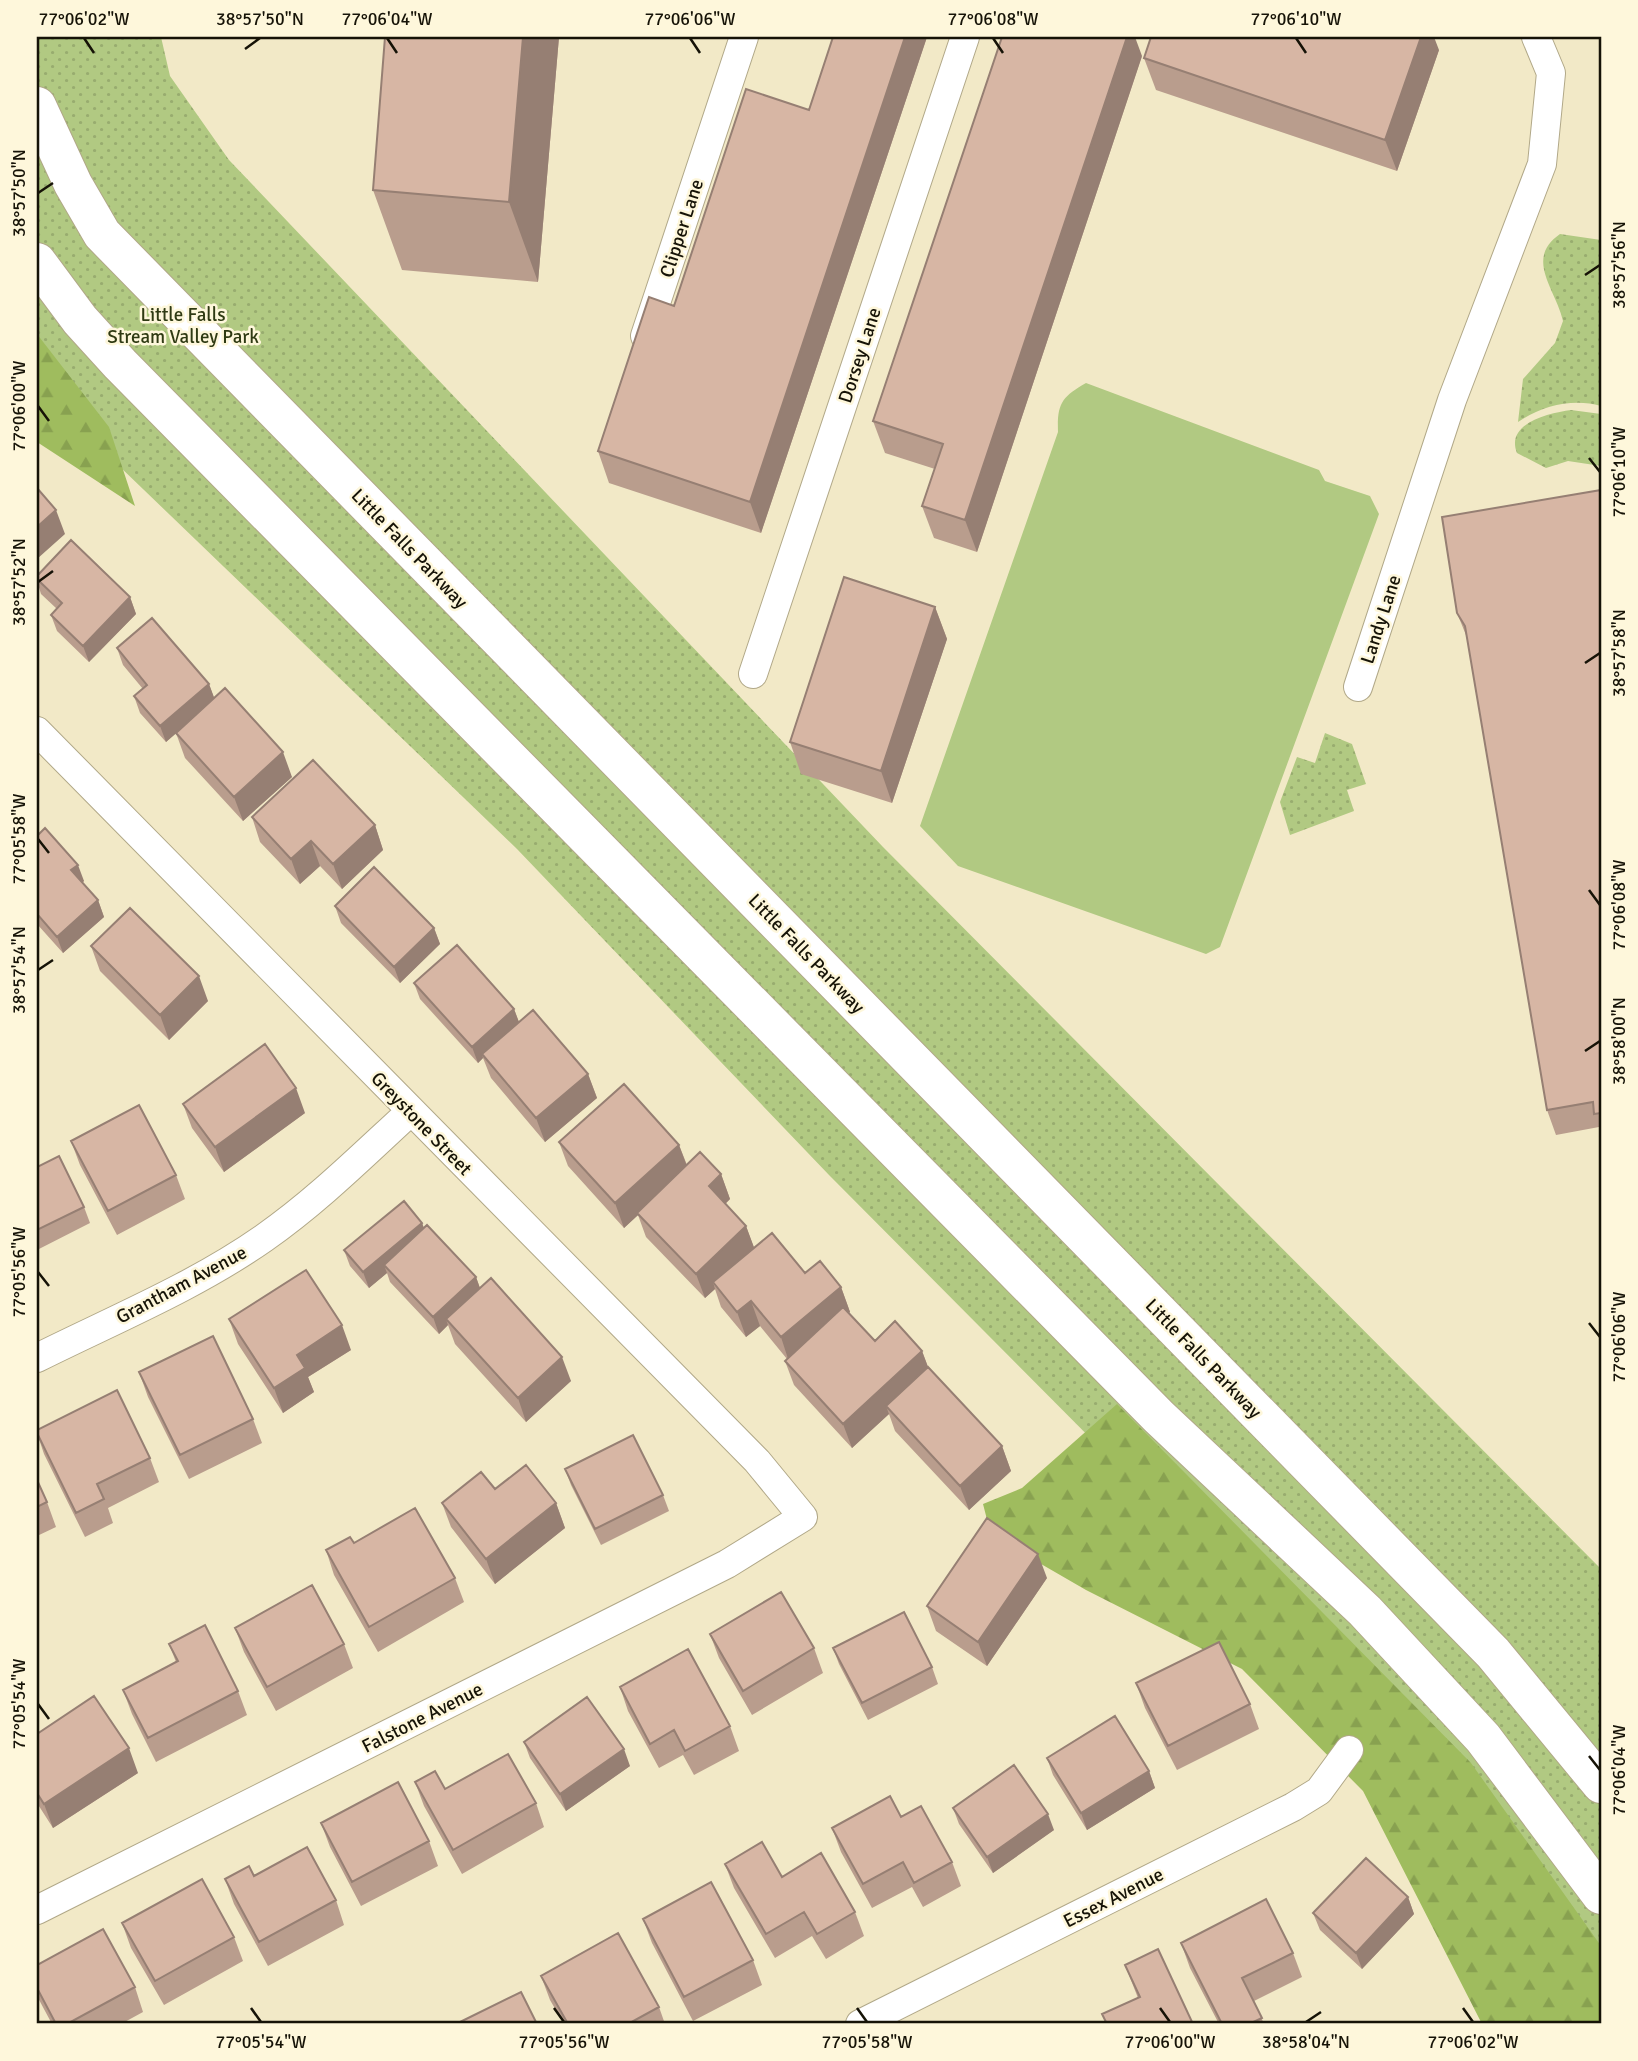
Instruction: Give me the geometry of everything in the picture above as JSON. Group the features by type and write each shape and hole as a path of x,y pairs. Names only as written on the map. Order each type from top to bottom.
{"main road":[{"name":"Little Falls Parkway","path":"37,106 73,184 102,234 1483,1643 1522,1686 1601,1784"},
{"path":"37,262 80,320 140,384 1159,1418 1365,1611 1483,1738 1601,1895"}],"street":[{"name":"Clipper Lane","path":"638,355 744,37"},
{"name":"Dorsey Lane","path":"753,674 965,37"},
{"name":"Landy Lane","path":"1358,687 1452,400 1542,164 1551,73 1536,37"},
{"name":"Greystone Street","path":"37,731 757,1461 803,1517"},
{"name":"Grantham Avenue","path":"37,1358 217,1268 264,1238 309,1204 410,1112"},
{"name":"Falstone Avenue","path":"37,1910 727,1564 803,1517"},
{"name":"Essex Avenue","path":"860,2024 1293,1807 1319,1791 1349,1750"}],"green space":[{"name":"Little Falls Stream Valley Park","path":"37,37 161,37 170,76 229,160 883,847 1601,1569 1601,2024 1308,1657 829,1175 517,849 37,387"},
{"path":"1560,234 1601,240 1601,406 1568,403 1547,408 1518,422 1523,379 1555,343 1563,321 1543,264 1544,254"},
{"path":"37,334 109,427 135,506 37,442"},
{"path":"1086,383 1319,470 1325,481 1370,496 1379,514 1220,947 1206,954 958,866 920,826 1058,432 1060,407 1071,392"},
{"path":"1571,410 1601,414 1601,466 1568,461 1546,468 1517,453 1517,434 1523,427 1541,417"},
{"path":"1325,733 1352,744 1366,784 1347,790 1354,811 1290,835 1280,802 1297,757 1315,763"},
{"path":"1117,1404 1471,1763 1601,1946 1601,2024 1482,2024 1363,1791 1242,1669 1086,1590 991,1535 983,1504 1022,1488"}],"building":[{"path":"385,37 523,37 509,202 373,190"},
{"path":"833,37 905,37 750,502 598,451 649,297 674,306 746,89 809,110"},
{"path":"1002,37 1127,37 965,520 922,506 943,444 873,421"},
{"path":"1151,37 1421,37 1385,140 1144,58"},
{"path":"37,488 56,510 37,527"},
{"path":"1601,490 1601,1113 1594,1114 1593,1102 1547,1110 1465,626 1457,613 1442,517"},
{"path":"71,540 130,597 83,646 51,615 62,603 37,579"},
{"path":"844,577 935,607 881,771 790,742"},
{"path":"152,618 209,684 160,726 134,696 147,685 117,648"},
{"path":"225,688 283,752 234,797 176,733"},
{"path":"313,760 375,825 333,864 311,841 291,859 252,817"},
{"path":"45,828 78,865 71,870 98,900 57,937 37,914 37,836"},
{"path":"374,867 434,928 394,967 335,906"},
{"path":"130,908 199,976 160,1015 91,946"},
{"path":"457,945 514,1009 472,1047 414,983"},
{"path":"533,1010 588,1074 536,1118 482,1054"},
{"path":"265,1044 296,1088 215,1147 183,1104"},
{"path":"624,1084 679,1145 615,1203 559,1142"},
{"path":"139,1105 176,1175 108,1211 71,1141"},
{"path":"700,1152 721,1174 709,1186 746,1226 696,1274 637,1213"},
{"path":"59,1156 84,1207 37,1230 37,1167"},
{"path":"404,1201 422,1223 363,1272 344,1250"},
{"path":"427,1225 476,1277 433,1317 384,1265"},
{"path":"772,1233 805,1273 820,1261 841,1287 781,1337 751,1301 737,1312 713,1282"},
{"path":"306,1270 342,1325 297,1355 305,1368 274,1388 229,1319"},
{"path":"491,1278 562,1357 518,1398 446,1319"},
{"path":"843,1307 875,1341 895,1321 922,1351 843,1424 785,1361"},
{"path":"213,1336 253,1419 180,1455 139,1372"},
{"path":"928,1367 1002,1446 960,1486 886,1406"},
{"path":"117,1390 150,1458 97,1484 104,1499 76,1513 37,1430"},
{"path":"633,1435 663,1495 595,1529 565,1469"},
{"path":"526,1465 556,1503 486,1559 442,1503 481,1472 495,1489"},
{"path":"37,1480 47,1502 37,1507"},
{"path":"415,1508 455,1578 369,1627 326,1550 350,1537 354,1543"},
{"path":"987,1518 1038,1554 978,1642 927,1606"},
{"path":"312,1585 344,1644 267,1687 235,1628"},
{"path":"781,1592 814,1648 743,1691 710,1634"},
{"path":"904,1612 932,1667 862,1703 833,1648"},
{"path":"205,1625 238,1691 148,1738 123,1690 178,1661 169,1644"},
{"path":"1219,1642 1250,1704 1168,1746 1136,1683"},
{"path":"688,1649 730,1726 685,1751 674,1730 650,1744 620,1687"},
{"path":"94,1696 129,1748 44,1804 37,1793 37,1734"},
{"path":"587,1697 624,1749 560,1794 524,1742"},
{"path":"1115,1716 1149,1771 1081,1813 1047,1758"},
{"path":"508,1754 536,1803 453,1850 415,1782 435,1771 445,1789"},
{"path":"1014,1765 1048,1814 987,1857 953,1808"},
{"path":"398,1782 429,1841 352,1882 321,1823"},
{"path":"890,1796 901,1817 921,1806 952,1862 914,1883 903,1862 863,1884 832,1828"},
{"path":"762,1842 782,1877 821,1853 855,1912 817,1934 804,1912 766,1934 725,1864"},
{"path":"307,1847 336,1900 259,1942 225,1879 249,1866 254,1876"},
{"path":"1366,1858 1408,1897 1356,1953 1313,1913"},
{"path":"202,1879 234,1937 155,1981 122,1923"},
{"path":"711,1882 753,1960 684,1997 643,1919"},
{"path":"1266,1899 1293,1953 1242,1978 1262,2018 1249,2024 1222,2024 1181,1943"},
{"path":"103,1929 135,1987 67,2024 56,2024 37,1988 37,1965"},
{"path":"618,1933 659,2007 628,2024 568,2024 541,1976"},
{"path":"1158,1949 1193,2024 1107,2024 1102,2014 1140,1997 1125,1965"},
{"path":"521,1992 537,2024 456,2024"}]}
